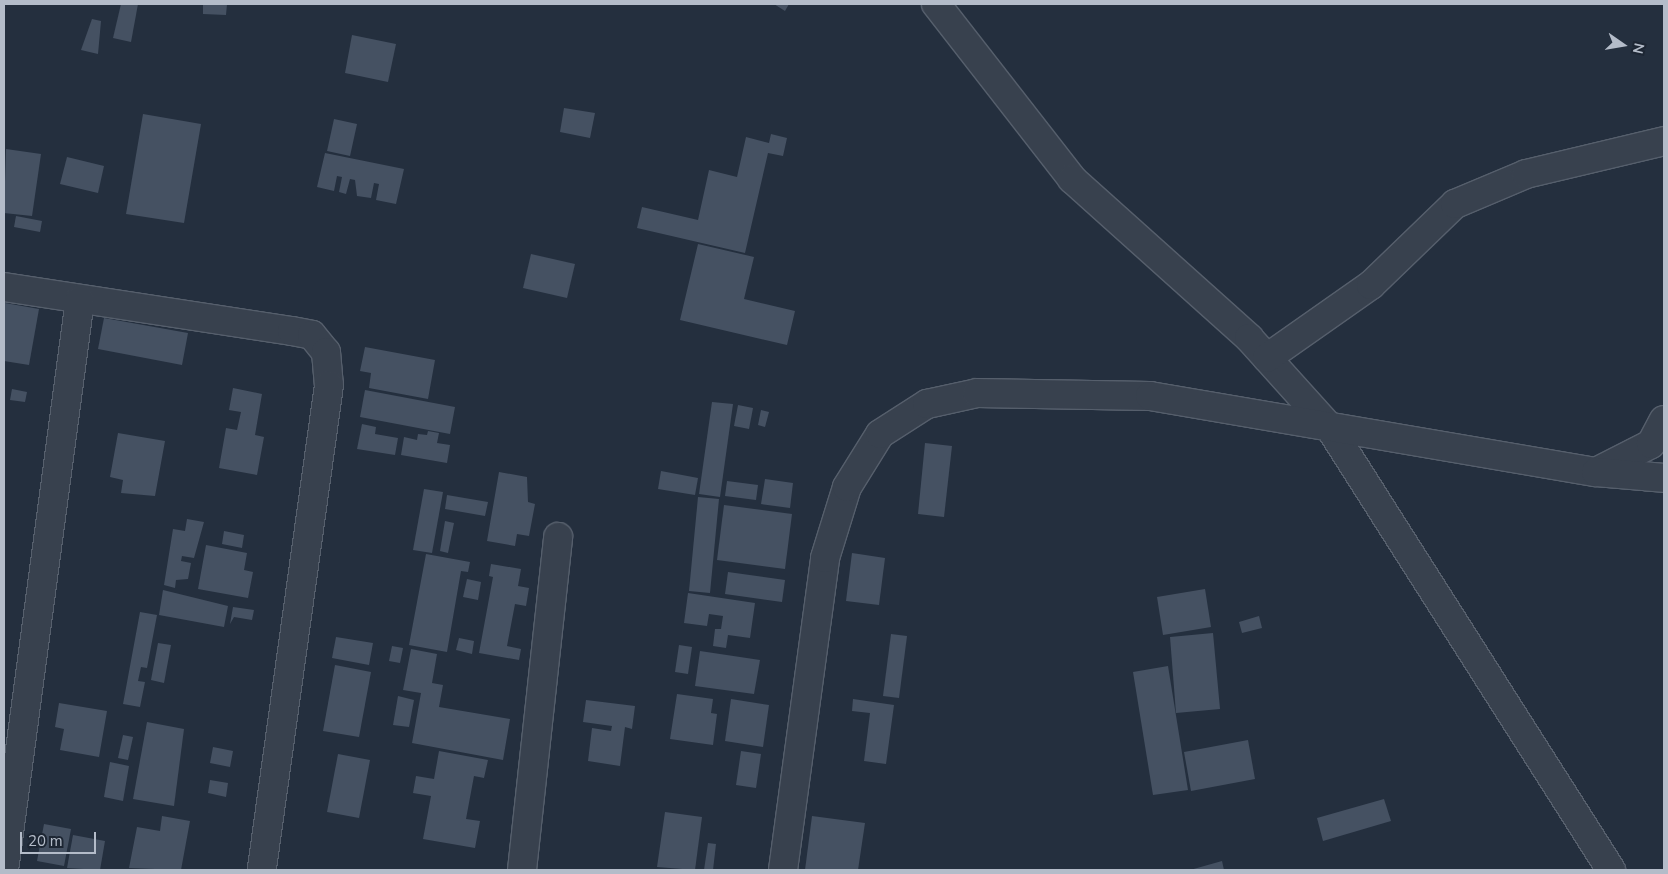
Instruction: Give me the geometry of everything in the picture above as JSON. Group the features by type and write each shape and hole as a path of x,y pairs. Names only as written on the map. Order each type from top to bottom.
{"street":[{"path":"941,7 1072,180 1267,358 1330,428 1610,870"},
{"path":"1267,358 1371,285 1456,204 1526,174 1664,141"},
{"path":"4,287 312,335 326,352 329,385 262,870"},
{"path":"4,870 80,300"},
{"path":"782,870 825,558 846,487 880,434 927,404 976,393 1036,392 1150,396 1596,472 1664,478"},
{"path":"1596,472 1651,444 1664,420"},
{"path":"522,870 558,537"}],"building":[{"path":"121,4 138,4 131,42 113,38"},
{"path":"203,4 227,4 226,15 203,14"},
{"path":"774,4 789,4 785,11"},
{"path":"92,19 101,21 98,54 81,50"},
{"path":"352,35 396,44 388,82 345,73"},
{"path":"564,108 595,113 590,138 560,132"},
{"path":"143,114 201,124 184,223 126,214"},
{"path":"334,119 357,124 350,156 327,151"},
{"path":"771,134 787,138 783,156 768,153 745,253 637,228 642,207 698,220 709,170 737,177 746,137 769,143"},
{"path":"6,149 41,154 32,216 4,213"},
{"path":"325,153 404,169 396,204 376,200 379,184 374,183 371,198 357,196 355,180 350,179 346,194 339,192 342,177 337,176 334,191 317,187"},
{"path":"67,157 104,166 98,193 60,184"},
{"path":"16,216 42,221 40,232 14,227"},
{"path":"698,244 754,257 744,299 795,311 787,345 680,320"},
{"path":"531,254 575,264 567,298 523,288"},
{"path":"5,303 39,309 29,365 4,361"},
{"path":"104,318 188,333 182,365 98,349"},
{"path":"365,347 435,360 428,399 369,388 371,373 360,371"},
{"path":"233,388 262,394 255,435 264,437 257,475 219,468 226,428 237,430 241,412 229,410"},
{"path":"12,389 27,392 25,402 10,400"},
{"path":"365,390 455,407 450,434 360,417"},
{"path":"712,402 733,404 720,497 699,494"},
{"path":"738,405 753,408 749,429 734,426"},
{"path":"761,410 769,412 765,427 758,425"},
{"path":"362,424 376,427 375,434 398,438 395,455 357,449"},
{"path":"428,431 439,433 437,443 450,445 447,463 401,455 404,437 417,440 418,434 427,435"},
{"path":"118,433 165,441 155,496 121,493 123,480 110,477"},
{"path":"925,443 952,446 944,517 918,514"},
{"path":"661,471 698,478 695,495 658,489"},
{"path":"499,472 527,477 528,502 535,504 529,536 517,534 515,546 487,541"},
{"path":"765,479 793,483 790,508 761,504"},
{"path":"727,481 758,485 756,500 725,496"},
{"path":"424,489 443,492 432,553 413,550"},
{"path":"447,495 488,502 485,516 445,509"},
{"path":"698,497 719,499 710,593 689,591"},
{"path":"724,505 792,514 785,569 717,560"},
{"path":"187,519 204,522 194,558 182,556 181,561 191,563 188,579 176,580 175,588 164,585 173,529 185,531"},
{"path":"445,521 454,523 448,553 440,551"},
{"path":"224,531 244,535 242,548 222,544"},
{"path":"206,545 247,553 244,570 253,572 248,598 198,589"},
{"path":"852,553 885,558 879,605 846,601"},
{"path":"426,554 470,562 468,572 461,571 447,652 409,645"},
{"path":"491,564 521,569 518,586 529,588 526,606 515,604 507,646 521,649 519,660 479,653 493,577 489,576"},
{"path":"728,572 785,580 782,602 725,594"},
{"path":"467,579 481,582 478,600 463,597"},
{"path":"1205,589 1211,627 1163,635 1157,597"},
{"path":"163,590 228,606 224,627 159,615"},
{"path":"688,593 755,603 750,638 728,635 726,648 713,646 715,629 721,629 723,616 709,614 707,626 684,623"},
{"path":"233,607 254,610 252,620 234,617 230,624"},
{"path":"140,612 157,615 147,668 141,667 138,681 145,682 140,707 123,704"},
{"path":"1259,616 1262,628 1242,633 1239,622"},
{"path":"1213,633 1220,709 1176,713 1170,637"},
{"path":"891,634 907,636 899,698 883,696"},
{"path":"336,637 373,643 369,665 332,658"},
{"path":"459,638 474,641 472,654 456,650"},
{"path":"158,643 171,645 164,683 151,680"},
{"path":"679,645 692,647 688,674 675,672"},
{"path":"392,646 403,648 400,663 389,661"},
{"path":"411,649 437,654 432,683 443,685 439,707 510,719 503,760 412,743 421,693 403,690"},
{"path":"700,651 760,660 754,694 695,686"},
{"path":"335,665 371,672 359,737 323,731"},
{"path":"1168,666 1188,790 1153,795 1133,672"},
{"path":"677,694 713,699 711,713 717,714 713,745 670,739"},
{"path":"398,696 414,700 409,727 393,725"},
{"path":"731,699 769,705 763,747 725,741"},
{"path":"853,699 894,705 886,764 864,761 870,713 852,711"},
{"path":"586,700 635,706 632,729 625,727 620,766 588,761 592,728 611,731 612,726 583,722"},
{"path":"59,703 107,711 99,757 60,750 64,729 55,727"},
{"path":"147,722 184,729 174,806 133,799"},
{"path":"123,735 133,737 128,760 118,758"},
{"path":"1248,740 1255,779 1191,791 1184,752"},
{"path":"213,747 233,751 230,767 210,763"},
{"path":"439,751 488,760 484,778 474,776 466,819 480,821 475,848 423,839 431,796 413,793 416,776 434,779"},
{"path":"741,751 761,754 756,788 736,785"},
{"path":"338,754 370,760 359,818 327,812"},
{"path":"110,762 129,766 123,801 104,797"},
{"path":"210,780 228,783 226,797 208,793"},
{"path":"1384,799 1391,821 1323,841 1317,818"},
{"path":"665,812 702,817 695,870 657,867"},
{"path":"162,816 190,821 181,870 129,868 137,827 160,831"},
{"path":"812,816 865,823 858,870 805,870"},
{"path":"44,824 71,829 64,866 37,861"},
{"path":"73,835 105,841 100,870 67,868"},
{"path":"708,843 716,844 713,870 704,870"},
{"path":"1222,861 1224,870 1190,870"}]}
